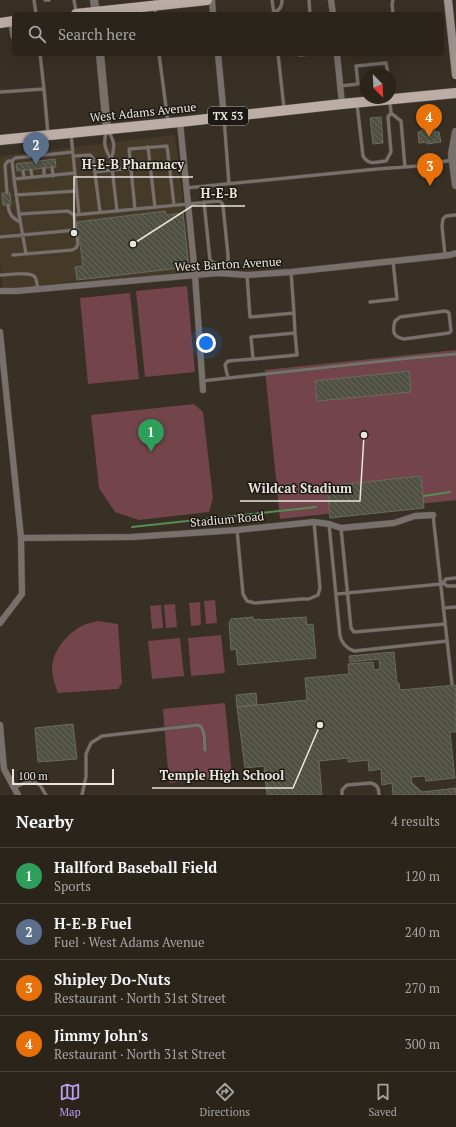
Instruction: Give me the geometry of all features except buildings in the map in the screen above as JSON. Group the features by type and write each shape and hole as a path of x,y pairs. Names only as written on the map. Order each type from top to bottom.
{"main road":[{"path":"104,12 207,0"},
{"path":"448,0 456,75"},
{"name":"West Adams Avenue","path":"396,98 456,93"},
{"name":"West Adams Avenue","path":"0,140 360,102"}],"street":[{"path":"94,0 96,12"},
{"path":"212,0 214,12"},
{"path":"331,0 332,12"},
{"path":"100,56 107,129"},
{"path":"218,56 224,117"},
{"path":"337,56 342,104"},
{"path":"180,122 195,275 203,390"},
{"path":"456,132 452,154 454,160 456,185"},
{"name":"West Barton Avenue","path":"0,291 17,292 218,272 247,275 291,272 456,253"},
{"path":"0,332 21,538 22,594 0,623"},
{"path":"0,406 8,405"},
{"name":"Stadium Road","path":"21,538 132,537 237,530 314,522 329,524 341,528 394,523 415,516 433,515"},
{"path":"0,725 4,769 18,795"}],"lane":[{"path":"34,0 36,12"},
{"path":"74,0 76,12"},
{"path":"272,0 274,12"},
{"path":"276,12 280,9 282,0"},
{"path":"308,0 310,12"},
{"path":"393,0 393,12"},
{"path":"8,22 12,37"},
{"path":"40,56 48,135"},
{"path":"160,56 168,123"},
{"path":"278,56 284,110"},
{"path":"340,86 358,84 356,66 386,62 387,68"},
{"path":"0,92 44,89"},
{"path":"357,102 363,156 366,161 370,163 386,160 391,152 388,117 391,113"},
{"path":"388,104 391,113 401,120 405,167"},
{"path":"224,117 229,184"},
{"path":"107,129 104,141 106,151 112,159"},
{"path":"107,129 114,139 112,159 117,210"},
{"path":"71,132 79,214"},
{"path":"135,209 129,149 148,147 167,146 174,205"},
{"path":"148,147 155,207"},
{"path":"7,193 5,165 8,161 22,157 73,152"},
{"path":"51,154 51,159"},
{"path":"43,155 43,160"},
{"path":"73,156 90,155 93,158 100,212"},
{"path":"30,156 30,162"},
{"path":"22,157 23,163"},
{"path":"186,188 377,168 418,166 454,160"},
{"path":"12,161 26,254"},
{"path":"52,167 53,176"},
{"path":"44,168 44,176"},
{"path":"95,172 131,168"},
{"path":"31,170 32,177"},
{"path":"23,171 24,178"},
{"path":"14,179 75,174"},
{"path":"16,195 77,191"},
{"path":"19,214 68,211 74,215 117,210 135,209 204,202 219,201 222,203 228,255 228,261 225,263 216,264 210,260 204,202"},
{"path":"8,205 9,212 12,217 20,222"},
{"path":"13,255 72,250 76,248 78,244 74,215"},
{"path":"445,255 442,226 443,219 446,216 456,215"},
{"path":"0,236 76,230"},
{"path":"370,302 397,299 393,261"},
{"path":"228,378 225,365 228,361 297,355 291,272"},
{"path":"0,275 32,275 36,278 38,290"},
{"path":"247,275 250,317 294,313"},
{"path":"445,311 449,313 450,323 451,331 449,333 404,339 398,338 394,334 393,327 395,320 400,317 445,311"},
{"path":"450,323 456,322"},
{"path":"253,359 251,337 295,333"},
{"path":"202,381 456,354"},
{"path":"433,515 442,583 443,608 452,684"},
{"path":"237,530 243,594 247,601 255,604 309,599 318,594 320,588 314,522"},
{"path":"329,524 340,636 341,641 347,648 354,651 447,641"},
{"path":"341,528 351,628 354,632 445,624"},
{"path":"442,583 446,579 456,578"},
{"path":"336,594 442,583 447,586 456,586"},
{"path":"443,608 456,607"},
{"path":"450,668 456,667"},
{"path":"82,795 86,777 86,754 91,743 102,736 199,726 203,731 204,750"},
{"path":"14,788 32,781 40,785 46,795"},
{"path":"342,795 342,790 347,785 372,783 378,787 379,795"}],"shaded area":[{"path":"175,135 191,271 97,282 83,280 3,290 0,265 0,156"},
{"path":"187,286 195,372 145,377 136,291"},
{"path":"130,293 139,379 88,384 80,298"},
{"path":"456,350 456,500 280,519 265,370"},
{"path":"194,404 203,412 213,498 209,512 139,520 115,512 99,488 91,415"},
{"path":"215,600 217,623 206,624 204,601"},
{"path":"200,602 201,625 191,626 189,603"},
{"path":"175,604 177,627 166,628 164,605"},
{"path":"161,605 163,628 152,629 150,606"},
{"path":"98,621 118,624 122,683 118,689 58,693 52,668 55,654 63,642 74,631 86,624"},
{"path":"221,635 225,673 191,676 188,638"},
{"path":"180,638 184,676 152,679 148,641"},
{"path":"225,703 232,777 169,783 163,709"}],"waterway":[{"path":"424,496 450,492"},
{"path":"132,527 316,507"}],"place":[{"name":"Jimmy John's","path":"429,137"},
{"name":"H-E-B Fuel","path":"36,165"},
{"name":"Shipley Do-Nuts","path":"430,186"},
{"name":"H-E-B Pharmacy","path":"74,233"},
{"name":"H-E-B","path":"133,244"},
{"name":"Wildcat Stadium","path":"364,435"},
{"name":"Hallford Baseball Field","path":"151,452"},
{"name":"Temple High School","path":"320,725"}]}
